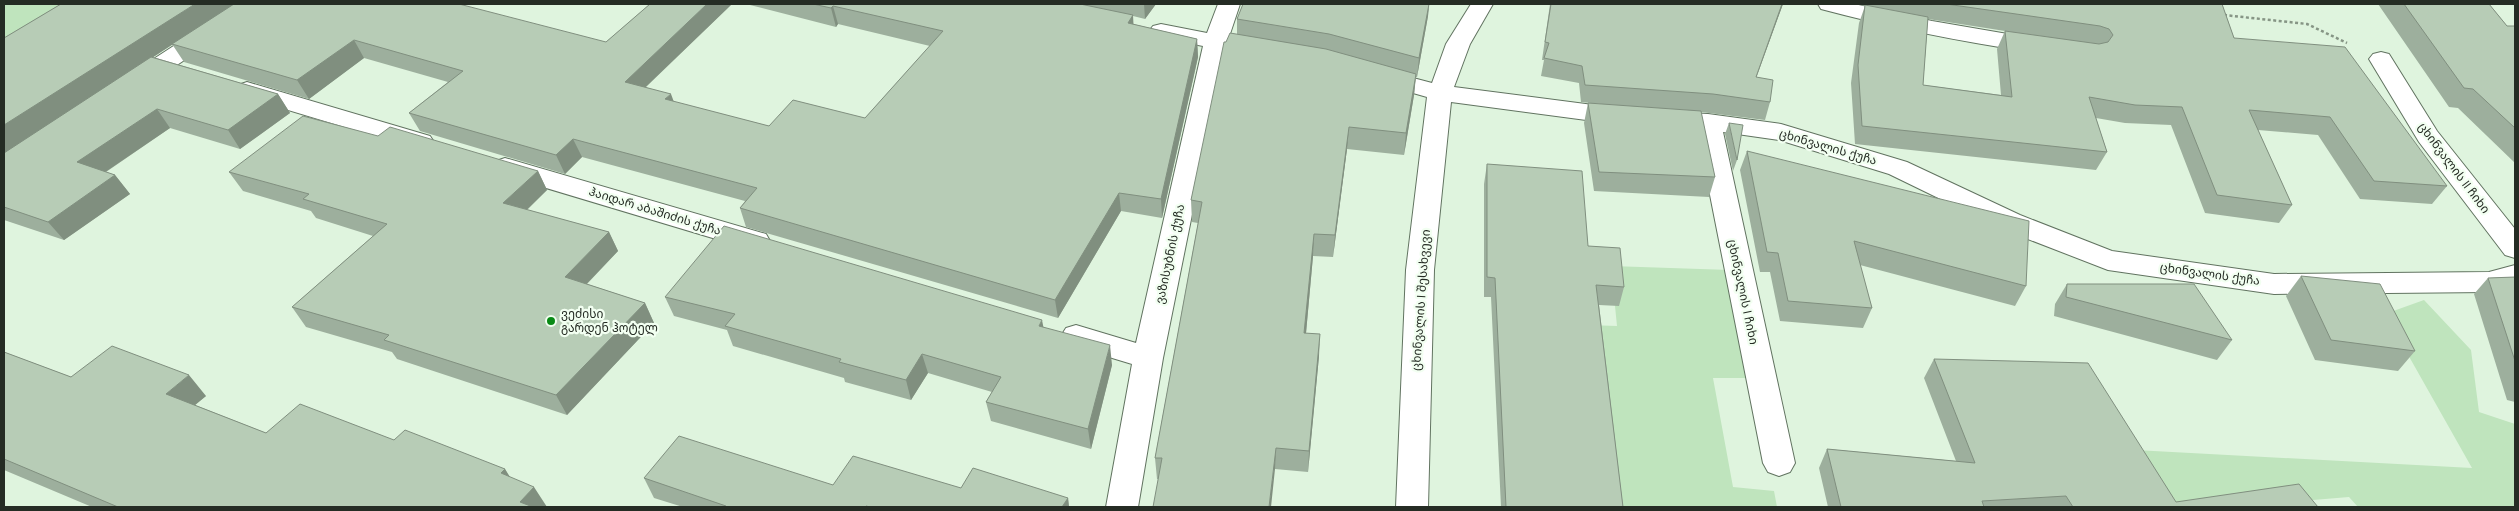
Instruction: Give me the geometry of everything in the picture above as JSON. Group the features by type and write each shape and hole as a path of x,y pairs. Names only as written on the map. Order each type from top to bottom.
{"street":[{"path":"120,92 253,4"},
{"name":"ვაზისუბნის ქუჩა","path":"1122,507 1148,358 1215,43 1229,4"},
{"name":"ცხინვალის I შესახვევი","path":"1412,507 1420,270 1440,93 1458,44 1482,4"},
{"path":"1829,4 1954,34 2061,49"},
{"path":"1138,26 1215,43 1281,54"},
{"name":"ცხინვალის II ჩიხი","path":"2381,59 2428,136 2515,248"},
{"path":"161,64 188,72"},
{"name":"ცხინვალის ქუჩა","path":"1356,70 1440,93 1608,116 1708,122 1781,132 1898,168 2011,222 2108,260 2274,284 2489,282 2515,275"},
{"path":"226,83 444,148"},
{"name":"ცხინვალის I ჩიხი","path":"1708,122 1779,462"},
{"name":"ჰაიდარ აბაშიძის ქუჩა","path":"482,160 777,248"},
{"path":"1053,330 1148,358"}],"path":[{"path":"2220,14 2307,24 2381,59"}],"green space":[{"path":"4,4 83,4 4,52"},
{"path":"1611,266 1730,270 1756,378 1713,378 1733,487 1774,491 1777,507 1606,507 1587,325 1617,326"},
{"path":"2424,300 2471,350 2479,412 2515,424 2515,507 2358,507 2349,497 2229,507 2164,507 2135,450 2472,468 2385,314"}],"building":[{"path":"61,4 195,4 4,125 4,38"},
{"path":"234,4 459,4 606,42 650,4 707,4 625,82 671,94 665,99 769,126 793,100 865,118 943,31 833,6 831,8 813,4 1080,4 1133,15 1128,23 1197,39 1161,199 1119,193 1055,300 740,208 757,188 573,139 556,155 409,113 463,71 354,40 297,80 172,44"},
{"path":"1243,4 1429,4 1419,58 1329,34 1237,19"},
{"path":"1551,4 1782,4 1756,77 1773,80 1770,102 1713,94 1585,85 1582,66 1544,58 1549,43 1545,42"},
{"path":"1946,4 2222,4 2234,38 2345,47 2447,186 2374,181 2330,117 2249,110 2292,205 2217,195 2182,107 2135,105 2089,97 2107,152 1862,126 1858,65 1865,5 1928,17 1923,85 2012,97 2005,31 2099,44 2108,42 2113,35 2109,29 2100,26"},
{"path":"2404,4 2489,4 2507,26 2515,26 2515,128 2473,89 2464,88"},
{"path":"1230,33 1326,49 1416,74 1406,133 1349,127 1335,235 1314,234 1304,333 1320,334 1309,451 1276,448 1269,507 1153,507 1162,458 1155,458 1202,202 1191,200 1224,42 1226,42"},
{"path":"151,57 278,94 228,130 157,109 77,162 115,175 48,222 4,207 4,153"},
{"path":"1588,103 1701,111 1715,177 1599,172"},
{"path":"303,116 378,136 390,127 538,171 503,203 609,232 565,277 645,303 556,395 384,340 389,335 292,307 387,224 303,199 309,194 229,172"},
{"path":"1729,123 1743,125 1737,160"},
{"path":"1747,151 2029,221 2026,286 1854,241 1872,308 1788,301 1778,253 1767,252"},
{"path":"1487,164 1582,171 1588,246 1620,248 1624,287 1596,285 1623,507 1506,507 1495,278 1487,277"},
{"path":"724,226 1042,320 1039,326 1110,345 1088,429 986,402 1001,377 922,354 906,380 839,362 841,359 725,326 735,314 665,297"},
{"path":"2301,276 2380,284 2415,351 2331,340"},
{"path":"2515,277 2515,361 2488,278"},
{"path":"2067,284 2194,284 2232,340 2066,297"},
{"path":"112,346 189,375 166,394 266,433 300,404 394,440 405,430 505,469 501,473 534,487 520,502 533,507 118,507 4,459 4,352 71,377"},
{"path":"1934,359 2088,363 2176,502 2299,484 2318,507 2073,507 2066,496 1982,501 1984,507 1841,507 1827,449 1975,463"},
{"path":"679,436 833,485 853,456 961,488 973,468 1068,498 1062,507 725,507 644,478"}],"place":[{"name":"ვეძისი გარდენ ჰოტელ","path":"551,321"}]}
